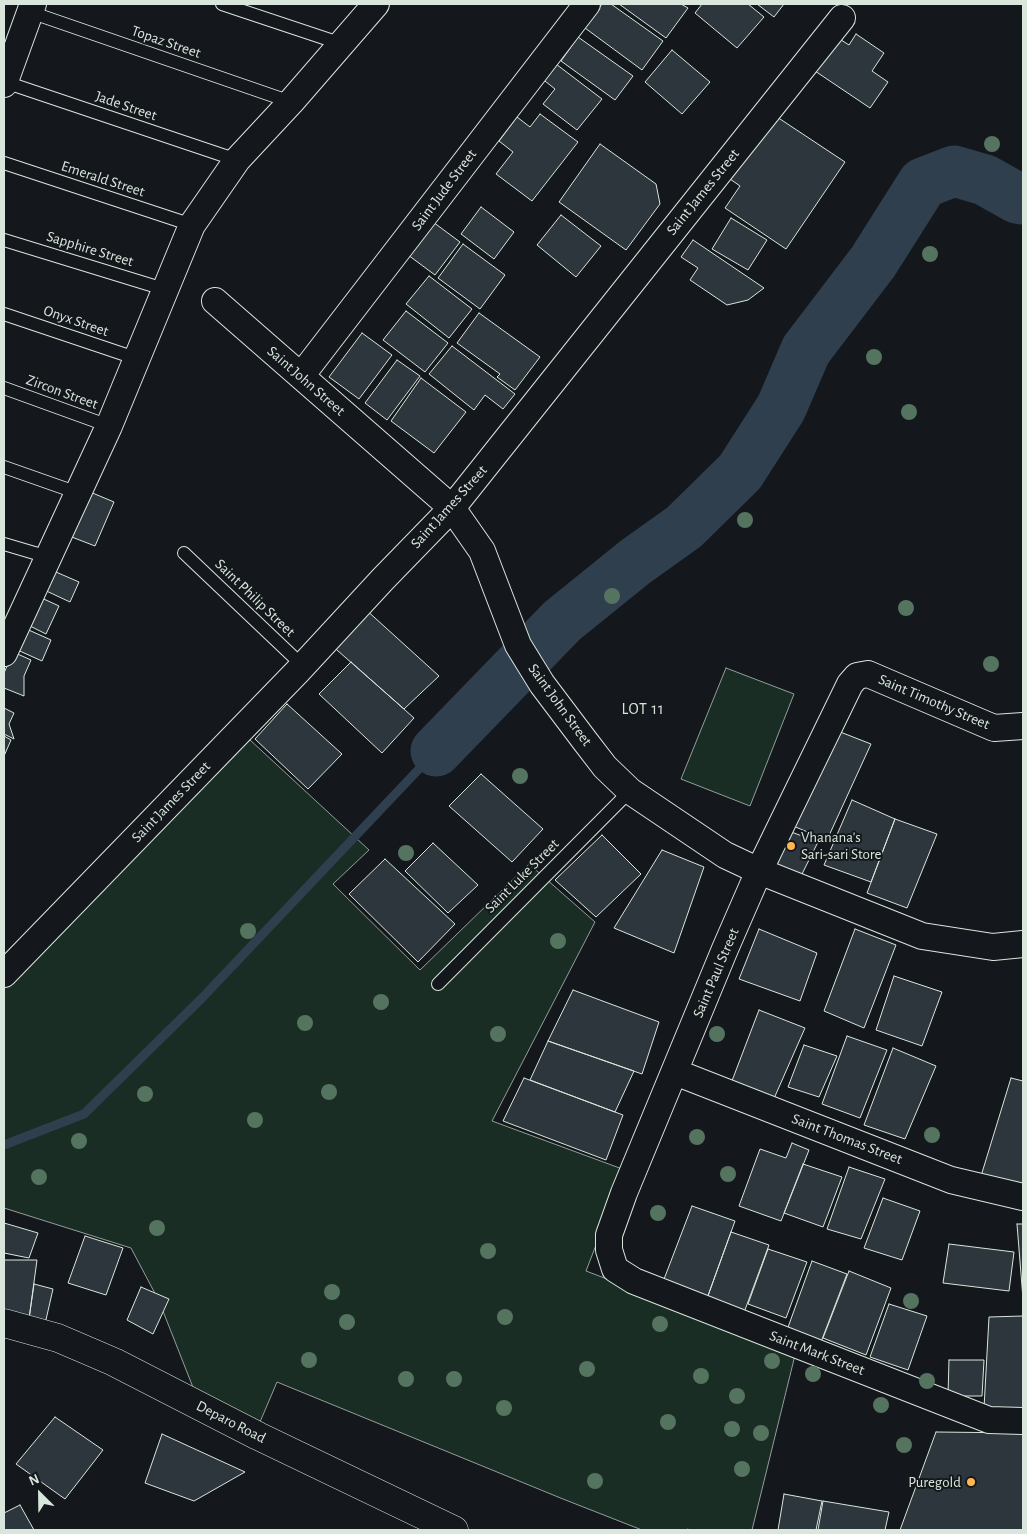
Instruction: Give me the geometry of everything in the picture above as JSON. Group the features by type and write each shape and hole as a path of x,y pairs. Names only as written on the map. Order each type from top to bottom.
{"main road":[{"name":"Deparo Road","path":"4,1323 58,1338 114,1362 258,1436 454,1530"}],"street":[{"path":"4,653 10,622 48,557 109,426 167,290 192,225 237,160 291,102 376,4"},
{"name":"Saint Jude Street","path":"302,376 587,4"},
{"path":"4,83 31,8"},
{"name":"Saint James Street","path":"4,974 303,666 383,578 452,508 844,14"},
{"name":"Saint John Street","path":"215,301 452,508 482,551 518,645 535,673 605,767 630,791 724,855 922,936 993,947 1023,944"},
{"name":"Saint Timothy Street","path":"850,684 857,676 868,674 994,728 1023,726"},
{"name":"Saint Paul Street","path":"615,1270 609,1250 609,1235 624,1193 760,871 850,684"},
{"name":"Saint Thomas Street","path":"675,1072 951,1180 1023,1197"},
{"name":"Saint Mark Street","path":"615,1270 634,1281 989,1420 1023,1421"}],"lane":[{"path":"222,4 342,44"},
{"name":"Topaz Street","path":"31,8 291,102"},
{"name":"Jade Street","path":"4,83 237,160"},
{"name":"Emerald Street","path":"4,163 192,225"},
{"name":"Sapphire Street","path":"4,240 167,290"},
{"name":"Onyx Street","path":"4,314 138,359"},
{"name":"Zircon Street","path":"4,388 109,426"},
{"path":"4,467 78,493"},
{"path":"4,544 48,557"},
{"name":"Saint Philip Street","path":"184,553 303,666"},
{"name":"Saint Luke Street","path":"438,984 630,791"}],"green space":[{"path":"726,668 794,694 750,806 681,779"},
{"path":"250,740 369,850 333,884 420,970 529,864 595,922 492,1121 625,1170 586,1271 796,1351 752,1530 642,1530 277,1382 257,1429 196,1395 159,1301 131,1248 4,1208 4,987"}],"building":[{"path":"602,4 611,4 663,41 642,70 585,28"},
{"path":"619,4 681,4 688,8 666,38"},
{"path":"702,4 748,4 764,17 737,48 695,13"},
{"path":"757,4 784,4 774,17"},
{"path":"856,34 884,53 872,71 888,82 870,108 815,71 838,38 849,45"},
{"path":"578,37 633,76 615,100 561,61"},
{"path":"672,50 710,82 682,114 645,82"},
{"path":"552,61 602,99 577,130 543,104 555,89 540,77"},
{"path":"540,114 578,142 532,201 496,174 513,152 499,141 517,117 530,127"},
{"path":"774,115 845,162 786,249 725,208 740,186 730,179"},
{"path":"600,144 656,184 660,204 626,250 559,202"},
{"path":"481,207 514,232 494,259 461,234"},
{"path":"561,215 601,246 576,277 537,245"},
{"path":"731,218 767,240 748,270 712,249"},
{"path":"433,222 460,242 435,275 408,255"},
{"path":"693,240 764,288 748,300 727,305 690,280 698,268 681,257"},
{"path":"463,244 505,275 480,309 438,278"},
{"path":"429,276 472,309 449,338 406,304"},
{"path":"406,311 448,343 425,372 383,340"},
{"path":"479,313 540,357 515,390 497,377 500,374 457,343"},
{"path":"362,333 392,355 359,399 329,377"},
{"path":"452,346 515,394 503,409 485,395 474,410 429,374"},
{"path":"397,360 420,376 387,420 365,403"},
{"path":"421,378 466,412 434,453 391,421"},
{"path":"83,489 114,502 95,546 64,534"},
{"path":"49,569 79,582 70,602 40,588"},
{"path":"35,595 59,606 46,634 22,622"},
{"path":"364,608 439,676 404,709 329,643"},
{"path":"22,627 51,640 42,661 13,648"},
{"path":"13,652 31,660 24,676 24,696 4,688 4,673"},
{"path":"351,662 414,718 382,753 319,694"},
{"path":"287,704 342,754 308,789 255,739"},
{"path":"4,708 14,713 9,724 14,739 4,734"},
{"path":"830,728 871,744 827,840 786,823"},
{"path":"4,736 11,740 4,756"},
{"path":"481,774 543,829 512,862 449,806"},
{"path":"852,800 895,819 871,882 824,865"},
{"path":"895,819 937,834 907,908 867,893"},
{"path":"786,830 818,842 799,880 767,868"},
{"path":"602,835 641,874 596,917 555,880"},
{"path":"433,843 478,885 448,913 405,871"},
{"path":"662,850 704,867 674,953 614,928"},
{"path":"385,859 455,924 418,962 349,894"},
{"path":"759,929 817,953 800,1001 739,979"},
{"path":"855,929 896,945 864,1028 824,1011"},
{"path":"894,976 942,992 922,1046 876,1030"},
{"path":"573,990 659,1022 642,1074 548,1041"},
{"path":"759,1010 805,1028 772,1103 730,1086"},
{"path":"847,1036 887,1050 860,1118 822,1104"},
{"path":"548,1041 634,1071 615,1112 530,1080"},
{"path":"804,1045 837,1056 819,1097 788,1087"},
{"path":"893,1048 936,1066 905,1139 864,1125"},
{"path":"524,1078 623,1115 606,1160 503,1121"},
{"path":"1011,1078 1023,1081 1023,1188 981,1176"},
{"path":"792,1143 809,1150 781,1221 739,1206 760,1149 786,1158"},
{"path":"803,1164 842,1177 823,1227 784,1213"},
{"path":"849,1167 885,1179 861,1239 827,1229"},
{"path":"883,1198 920,1211 902,1260 864,1248"},
{"path":"692,1206 735,1221 705,1304 661,1287"},
{"path":"4,1223 38,1233 29,1258 4,1253"},
{"path":"1017,1224 1023,1224 1023,1299"},
{"path":"731,1232 769,1245 742,1318 705,1304"},
{"path":"85,1236 123,1248 106,1295 68,1283"},
{"path":"949,1244 1014,1252 1009,1291 943,1283"},
{"path":"768,1249 807,1262 786,1318 748,1304"},
{"path":"4,1260 37,1260 29,1319 4,1309"},
{"path":"812,1261 847,1274 821,1342 787,1330"},
{"path":"849,1271 891,1288 866,1355 823,1338"},
{"path":"34,1284 53,1289 45,1324 29,1319"},
{"path":"141,1287 169,1299 153,1334 127,1320"},
{"path":"889,1304 927,1316 908,1370 870,1357"},
{"path":"1023,1316 1023,1410 984,1408 989,1317"},
{"path":"949,1360 984,1360 982,1396 948,1396"},
{"path":"55,1417 103,1450 65,1499 16,1464"},
{"name":"Puregold","path":"936,1432 1023,1433 1023,1530 900,1530"},
{"path":"162,1434 245,1472 194,1501 145,1483"},
{"path":"784,1494 822,1501 816,1530 778,1530"},
{"path":"823,1501 889,1512 885,1530 818,1530"},
{"path":"20,1505 34,1530 4,1530 4,1513"}],"waterway":[{"path":"436,751 562,621 635,562 684,527 740,472 781,408 806,350 873,262 923,183 954,171 985,180 1017,198 1023,199"},
{"path":"4,1145 84,1114 203,997 436,751"}],"place":[{"name":"Vhanana's Sari-sari Store","path":"791,846"},
{"name":"Puregold","path":"971,1482"}],"district":[{"name":"LOT 11","path":"643,709"}]}
